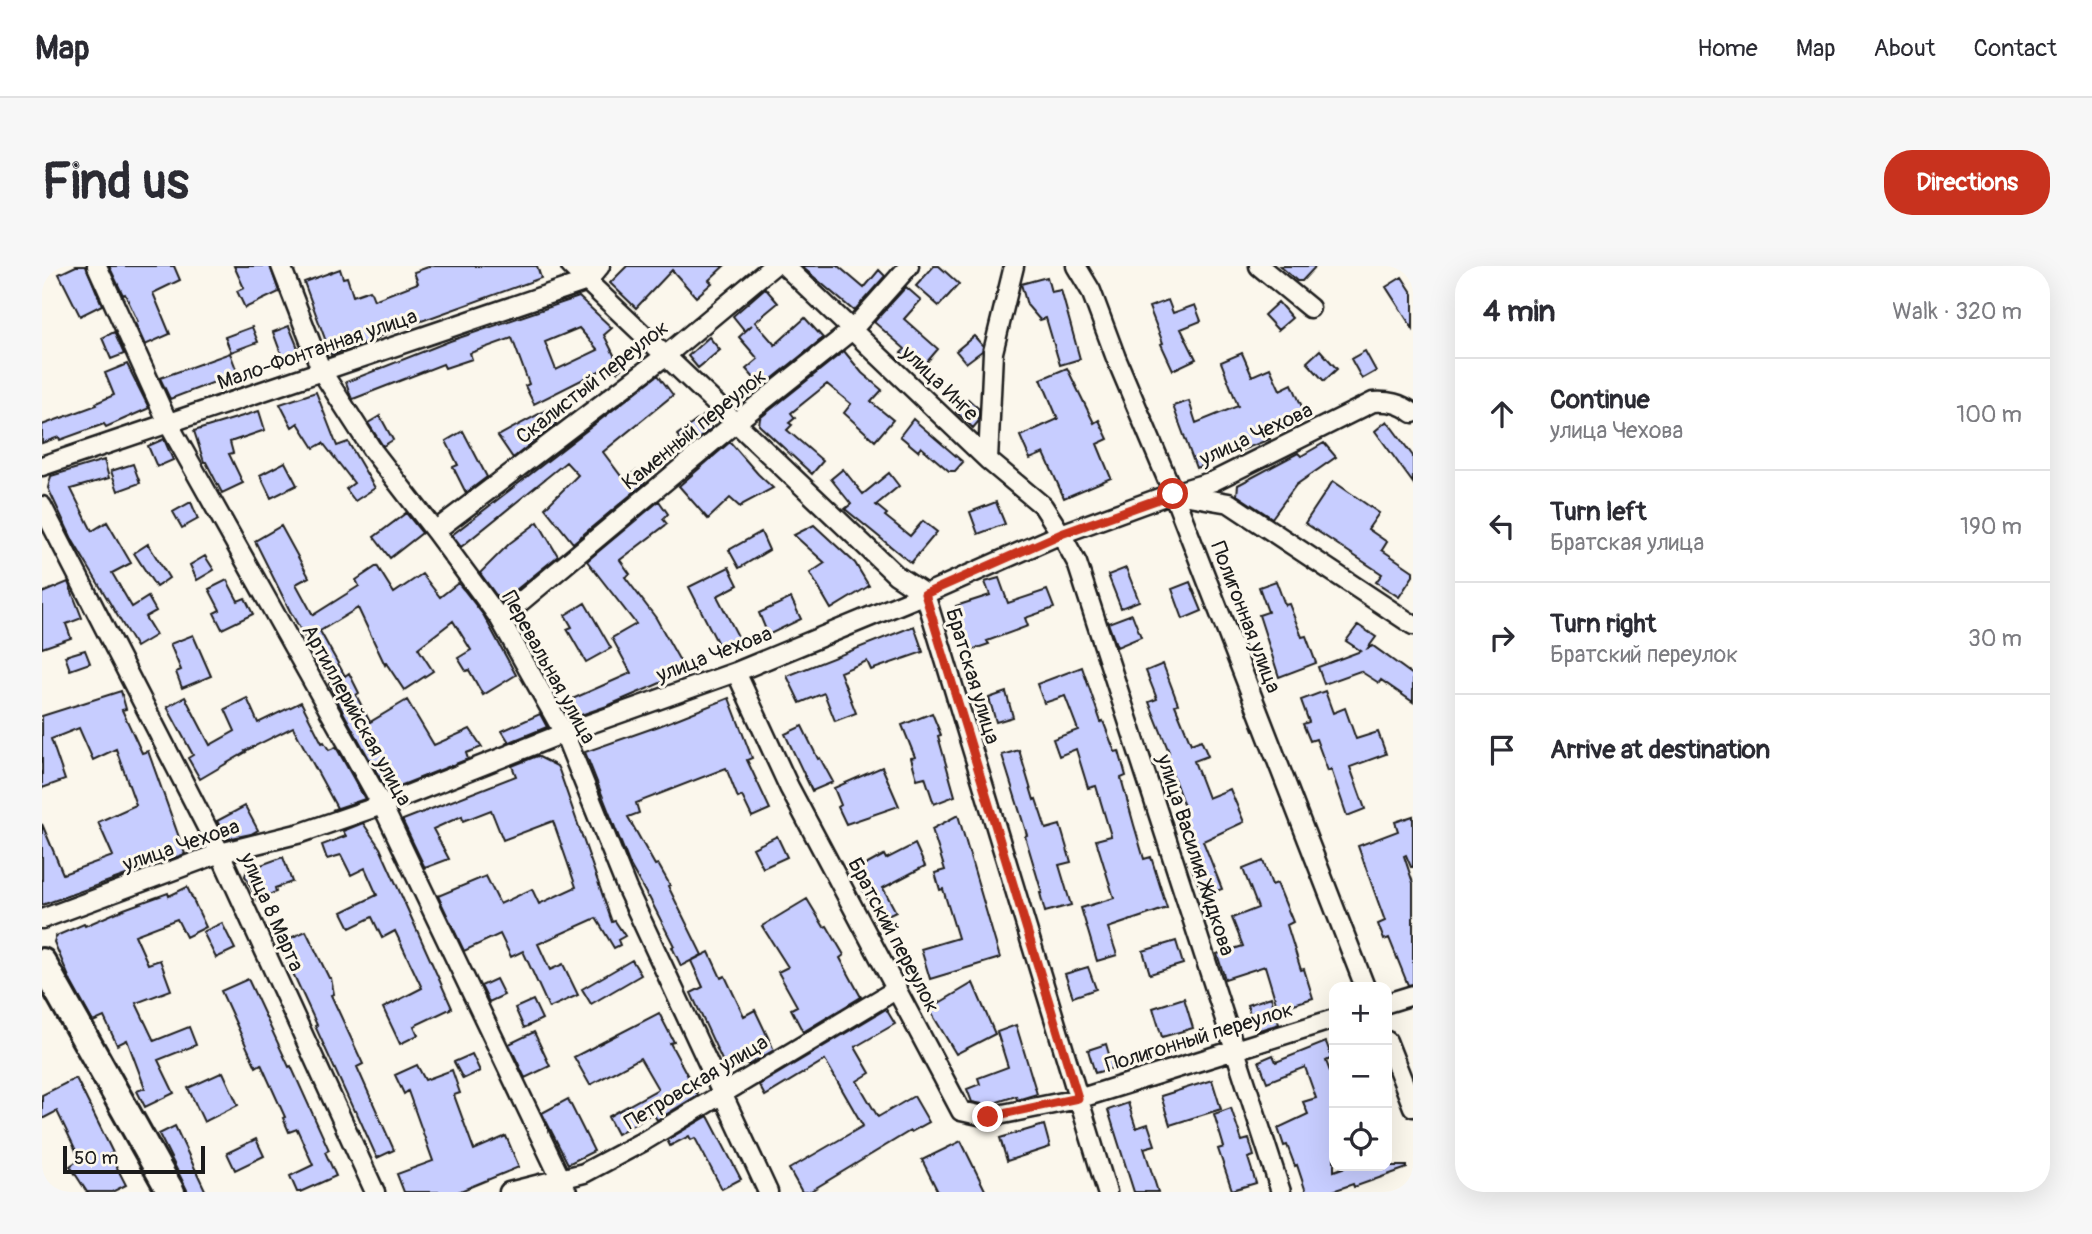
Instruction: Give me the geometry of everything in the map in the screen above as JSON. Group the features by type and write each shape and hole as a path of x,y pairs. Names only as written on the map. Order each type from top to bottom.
{"main road":[{"path":"42,962 171,1192"}],"street":[{"name":"Артиллерийская улица","path":"97,266 168,424 382,805 563,1185"},
{"name":"Перевальная улица","path":"281,266 322,372 373,452 500,619 564,733 627,889 768,1192"},
{"name":"Братская улица","path":"571,266 896,575 925,594 1107,1192"},
{"path":"587,281 600,266"},
{"name":"Скалистый переулок","path":"435,531 665,356 773,266"},
{"name":"улица Инге","path":"785,266 988,460 1043,506 1061,534"},
{"name":"Каменный переулок","path":"500,619 735,423 852,330 909,266"},
{"path":"988,460 993,352 1014,266"},
{"name":"Полигонная улица","path":"1076,266 1091,291 1173,494 1364,982"},
{"path":"1259,266 1310,308"},
{"name":"Мало-Фонтанная улица","path":"42,466 587,281"},
{"name":"улица Чехова","path":"42,919 220,853 301,833 382,805 564,733 736,672 1061,534 1214,481 1373,402 1389,401 1405,407 1413,414"},
{"path":"1173,494 1229,503 1413,625"},
{"name":"улица 8 Марта","path":"42,506 220,853 375,1192"},
{"name":"улица Василия Жидкова","path":"1061,534 1077,563 1281,1192"},
{"name":"Братский переулок","path":"736,672 789,787 961,1111 988,1117 1078,1098"},
{"name":"Петровская улица","path":"509,1192 563,1185 644,1141 897,989"},
{"path":"1392,1001 1413,995"},
{"name":"Полигонный переулок","path":"1078,1098 1329,1021"},
{"path":"1389,1045 1413,1107"}],"building":[{"path":"76,266 86,266 102,305 80,316 59,274"},
{"path":"109,266 174,266 180,280 153,293 170,334 145,345 135,323 138,322"},
{"path":"234,266 270,266 279,292 245,308 237,291 244,288"},
{"path":"431,266 537,266 541,278 331,355 304,282 340,269 343,278 347,277 353,296 370,290 374,300 418,283 414,272"},
{"path":"627,266 724,266 709,280 712,283 696,297 672,270 636,308 610,283"},
{"path":"801,266 838,266 864,288 879,270 885,276 854,311"},
{"path":"934,266 939,266 959,284 939,306 916,286"},
{"path":"1280,266 1316,266 1302,281 1297,281"},
{"path":"1047,277 1051,292 1061,290 1080,359 1060,365 1046,318 1040,320 1027,305 1021,284"},
{"path":"1402,277 1413,294 1413,329 1386,287"},
{"path":"906,287 921,300 904,319 938,349 920,370 901,353 905,349 874,322"},
{"path":"765,288 778,303 755,322 775,345 805,318 823,338 762,387 746,369 758,359 739,337 752,325 745,331 733,316"},
{"path":"579,297 612,328 604,335 621,369 617,372 611,365 534,404 525,386 529,384 512,338 470,353 472,359 445,368 443,364 353,399 351,397 346,382 450,341","holes":["579,328 598,350 556,370 545,342"]},
{"path":"1168,300 1173,313 1195,305 1201,321 1181,329 1196,359 1173,370 1149,307"},
{"path":"1278,302 1292,318 1278,330 1264,315"},
{"path":"289,326 300,353 283,359 273,332"},
{"path":"252,327 258,342 231,352 225,337"},
{"path":"114,332 124,354 111,359 102,338"},
{"path":"974,336 983,346 982,351 966,363 956,351"},
{"path":"709,337 720,350 698,368 688,356"},
{"path":"1320,350 1337,369 1324,381 1307,362"},
{"path":"844,351 862,373 882,390 871,402 893,420 875,441 844,413 851,404 827,384 791,413 795,418 789,423 792,425 787,430 823,461 812,474 759,425 760,418"},
{"path":"1365,351 1376,371 1362,379 1351,359"},
{"path":"230,353 241,382 220,390 217,381 170,399 160,378"},
{"path":"1242,353 1252,376 1270,368 1280,390 1292,384 1306,416 1267,434 1270,439 1196,468 1173,406 1189,401 1196,423 1238,406 1221,362"},
{"path":"127,364 149,408 106,427 104,424 60,440 59,437 42,443 42,425 97,405 96,403 114,395 105,373"},
{"path":"1067,368 1094,423 1099,420 1108,439 1097,444 1111,478 1064,498 1044,453 1030,459 1020,436 1058,419 1041,379"},
{"path":"658,375 673,395 603,452 624,480 636,471 645,483 573,543 545,508 578,475 566,462 461,547 452,535"},
{"path":"316,392 337,446 348,442 375,488 355,501 346,489 354,483 323,443 314,448 298,423 292,427 280,404"},
{"path":"968,399 979,409 978,422 973,428 956,412"},
{"path":"548,409 556,424 513,458 498,436"},
{"path":"259,411 265,430 230,442 233,453 229,454 243,483 222,493 204,462 194,431"},
{"path":"380,416 393,440 383,446 368,423"},
{"path":"703,416 712,428 687,448 677,435"},
{"path":"913,419 963,462 955,471 949,471 921,447 918,451 900,436"},
{"path":"1387,421 1413,456 1413,483 1375,431"},
{"path":"463,431 487,477 466,493 453,467 458,465 446,441"},
{"path":"164,439 173,460 157,467 148,446"},
{"path":"730,442 773,488 740,507 730,498 708,519 679,486"},
{"path":"1324,443 1336,457 1296,485 1272,518 1237,495 1238,485 1298,453 1301,456"},
{"path":"104,460 109,478 71,489 92,531 107,522 131,563 112,573 132,607 148,597 156,611 145,617 156,635 136,647 73,541 48,488 51,476"},
{"path":"285,462 297,485 271,498 260,475"},
{"path":"133,464 140,483 118,491 111,471"},
{"path":"843,469 863,494 889,473 899,486 876,505 910,536 923,521 937,532 911,563 845,509 851,504 831,479"},
{"path":"1333,481 1379,513 1368,529 1387,542 1382,550 1413,571 1413,576 1399,597 1376,582 1382,574 1305,523"},
{"path":"659,501 668,514 663,519 667,524 620,560 630,574 625,577 656,618 685,670 607,706 569,719 561,704 631,673 612,638 636,624 587,561"},
{"path":"191,502 198,519 182,528 173,512"},
{"path":"996,502 1005,524 978,534 970,512"},
{"path":"406,513 422,533 390,558 374,537"},
{"path":"538,522 558,556 501,602 480,573 510,543"},
{"path":"814,525 855,563 869,586 831,609 810,573 825,563 794,535"},
{"path":"281,526 309,577 296,584 313,615 359,586 356,580 377,566 394,593 422,574 440,597 458,583 464,590 484,616 516,675 483,695 469,670 466,671 458,658 471,650 453,621 418,648 433,671 404,690 386,663 385,665 358,608 320,631 345,676 349,673 359,693 356,695 370,722 407,700 434,745 470,729 482,747 466,753 468,759 387,791 255,541"},
{"path":"761,532 769,550 739,568 729,550"},
{"path":"148,544 169,578 156,587 134,553"},
{"path":"205,556 214,570 197,580 190,565"},
{"path":"729,567 738,585 717,596 742,644 723,654 689,587"},
{"path":"1126,568 1139,601 1121,608 1108,575"},
{"path":"999,578 1008,603 1047,590 1054,608 1025,618 1028,626 971,650 956,606 990,595 985,582"},
{"path":"227,580 238,601 245,598 253,614 222,629 214,613 220,610 209,589"},
{"path":"1276,581 1285,605 1289,604 1302,637 1306,636 1316,663 1279,677 1259,615 1268,612 1259,587"},
{"path":"68,582 82,618 66,624 71,638 42,648 42,593"},
{"path":"1190,582 1202,611 1183,619 1172,589"},
{"path":"791,598 801,619 768,635 759,613"},
{"path":"585,603 611,648 586,662 567,629 572,627 565,615"},
{"path":"1132,614 1141,637 1117,647 1108,623"},
{"path":"1358,625 1376,637 1368,648 1373,646 1413,675 1413,702 1381,680 1379,683 1360,671 1324,684 1318,667 1361,651 1346,641"},
{"path":"914,626 923,652 871,670 867,661 840,672 856,713 835,721 824,693 800,703 787,676"},
{"path":"193,635 211,676 182,688 176,672 181,670 170,644"},
{"path":"85,650 90,663 70,670 65,656"},
{"path":"1163,664 1178,704 1175,705 1191,744 1201,740 1208,756 1194,761 1208,798 1230,789 1244,822 1203,841 1222,889 1203,896 1191,866 1195,864 1176,816 1186,812 1165,754 1169,752 1149,702 1157,699 1146,671"},
{"path":"1082,667 1101,722 1103,721 1115,752 1119,751 1126,776 1121,778 1144,859 1151,857 1167,908 1108,928 1117,955 1097,961 1081,908 1114,898 1096,840 1111,836 1096,786 1088,788 1076,749 1059,756 1053,739 1078,730 1065,696 1044,703 1037,684"},
{"path":"121,691 126,709 122,710 142,753 148,751 185,854 42,905 42,824 63,874 113,856 98,822 136,805 116,749 93,760 79,728 51,739 65,780 42,788 42,716"},
{"path":"1325,691 1333,713 1345,708 1356,739 1378,732 1386,754 1350,767 1365,809 1347,816 1331,769 1328,771 1316,739 1310,741 1303,724 1309,722 1301,700"},
{"path":"1006,692 1013,717 996,722 989,698"},
{"path":"185,697 210,745 235,731 225,709 247,698 258,723 301,702 322,743 324,742 329,750 336,747 365,799 332,810 337,808 293,727 245,751 200,779 188,758 193,755 167,707"},
{"path":"729,698 752,758 747,760 770,809 752,817 742,796 738,798 726,768 636,803 639,813 628,817 655,865 658,864 670,885 668,886 702,955 681,966 672,947 674,946 630,865 585,752"},
{"path":"932,713 941,735 938,736 955,796 934,804 925,777 917,779 911,758 915,757 902,725"},
{"path":"540,714 547,727 505,744 509,742 502,731"},
{"path":"802,726 833,782 812,791 785,734"},
{"path":"1019,750 1046,829 1060,825 1071,862 1059,865 1071,905 1045,912 1025,836 1027,835 1002,755"},
{"path":"537,756 557,766 559,770 612,922 615,921 625,936 618,940 620,945 614,948 596,918 538,944 550,970 563,964 578,995 549,1008 523,951 511,957 500,934 464,951 438,896 486,876 500,904 532,889 539,904 576,887 553,821 503,840 491,810 463,821 462,816 433,829 449,859 425,868 403,822 516,776 512,766"},
{"path":"882,767 899,806 846,824 838,807 841,805 834,788"},
{"path":"245,806 258,830 227,839 217,821"},
{"path":"958,815 1000,958 930,979 921,949 958,938 943,889 940,890 935,873 945,870 932,829"},
{"path":"1413,816 1413,867 1406,855 1404,856 1413,883 1413,984 1408,985 1389,938 1384,940 1378,924 1385,921 1358,846 1398,831 1395,822"},
{"path":"363,823 380,848 452,1008 414,1026 418,1035 400,1044 383,1008 422,988 395,931 382,938 372,917 350,928 342,912 377,895 365,868 351,875 341,855 327,859 322,845 346,836 343,831"},
{"path":"777,836 787,857 763,868 753,848"},
{"path":"915,844 925,866 883,888 896,912 879,920 853,872 884,855 886,859"},
{"path":"283,857 292,882 275,888 276,892 257,900 245,876 247,870"},
{"path":"1263,861 1272,885 1277,883 1293,922 1287,925 1313,998 1278,1009 1265,966 1225,979 1217,954 1243,946 1232,918 1258,908 1243,869"},
{"path":"187,887 206,927 186,937 177,919 135,935 148,964 160,960 171,990 136,1003 154,1041 189,1027 196,1045 158,1060 174,1093 145,1107 137,1091 145,1088 127,1040 117,1045 104,1017 93,1022 71,982 54,942 56,936 84,924 85,926 168,893 169,896"},
{"path":"807,899 844,955 840,958 861,997 803,1032 791,1009 797,1006 778,972 788,967 762,926"},
{"path":"222,923 235,949 216,958 203,932"},
{"path":"306,931 331,978 334,994 331,995 363,1064 357,1067 394,1150 377,1158 279,943"},
{"path":"1176,941 1183,964 1150,974 1143,951"},
{"path":"709,952 721,978 725,976 744,1016 755,1010 774,1050 748,1065 746,1062 727,1071 691,993 703,987 691,961"},
{"path":"632,960 641,975 591,1004 582,989"},
{"path":"1088,967 1096,989 1073,997 1065,974"},
{"path":"248,979 329,1150 325,1152 336,1176 300,1192 297,1192 290,1176 313,1165 297,1129 289,1132 261,1064 256,1067 221,991"},
{"path":"496,979 504,995 489,1002 481,986"},
{"path":"973,983 995,1034 956,1054 929,1009"},
{"path":"1271,997 1279,1024 1256,1031 1247,1005"},
{"path":"1184,998 1193,1028 1162,1037 1153,1008"},
{"path":"533,1000 542,1019 524,1028 515,1008"},
{"path":"886,1009 895,1024 855,1047 870,1073 857,1081 878,1117 914,1096 929,1122 809,1192 802,1192 789,1169 863,1126 825,1060 765,1096 759,1085"},
{"path":"659,1013 674,1042 670,1043 698,1095 657,1120 653,1113 617,1134 608,1117 658,1089 640,1058 590,1085 574,1057"},
{"path":"1016,1025 1037,1094 1017,1100 1016,1096 988,1105 972,1102 967,1089 980,1084 978,1078 1008,1067 997,1032"},
{"path":"534,1032 550,1066 525,1078 509,1044"},
{"path":"1326,1042 1329,1050 1329,1060 1326,1061 1329,1069 1329,1171 1392,1171 1392,1166 1407,1168 1354,1187 1353,1184 1330,1192 1306,1192 1297,1165 1295,1166 1287,1145 1284,1146 1278,1128 1308,1114 1303,1102 1316,1098 1305,1067 1267,1082 1259,1061 1273,1055 1276,1062"},
{"path":"1106,1044 1113,1068 1095,1073 1088,1050"},
{"path":"472,1054 480,1071 463,1079 454,1062"},
{"path":"417,1065 425,1080 452,1070 460,1093 454,1095 474,1150 506,1136 519,1167 458,1192 404,1192 397,1174 433,1161 408,1091 404,1094 395,1075"},
{"path":"223,1072 238,1105 204,1122 188,1088"},
{"path":"76,1078 126,1185 112,1192 87,1192 70,1166 80,1159 57,1111 42,1119 42,1095"},
{"path":"1212,1080 1221,1109 1170,1125 1161,1096"},
{"path":"568,1099 594,1151 568,1164 542,1113"},
{"path":"1128,1103 1136,1128 1148,1124 1155,1145 1144,1148 1158,1192 1134,1192 1108,1110"},
{"path":"1231,1108 1242,1141 1249,1139 1254,1156 1248,1158 1256,1183 1232,1190 1218,1149 1224,1147 1214,1114"},
{"path":"708,1116 741,1179 722,1189 695,1138 691,1140 689,1136 670,1146 667,1140"},
{"path":"1044,1125 1050,1147 1007,1161 1000,1138"},
{"path":"175,1126 206,1192 188,1192 159,1134"},
{"path":"256,1139 264,1156 235,1170 227,1153"},
{"path":"961,1141 986,1192 938,1192 922,1160"}],"route":[{"path":"988,1117 1078,1098 925,594 1061,534 1173,494"}]}
